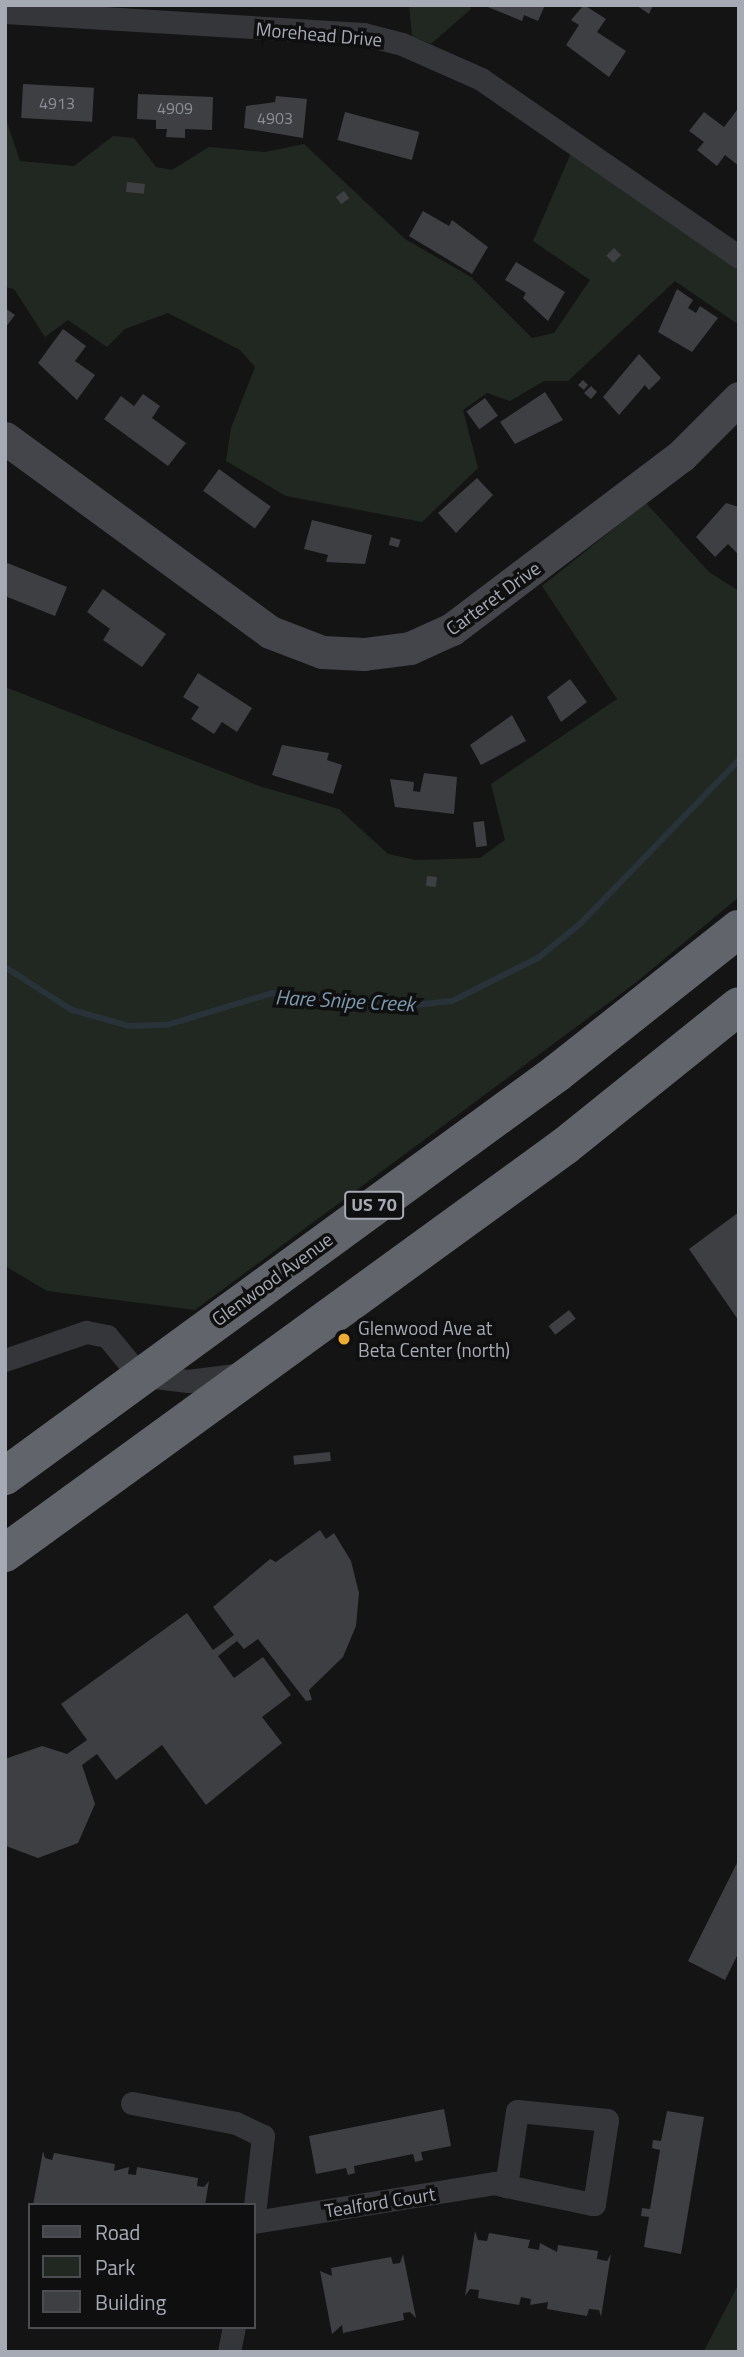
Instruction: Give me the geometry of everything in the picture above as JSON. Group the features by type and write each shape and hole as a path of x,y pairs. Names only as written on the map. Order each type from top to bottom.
{"highway":[{"name":"Glenwood Avenue","path":"5,1476 139,1375 557,1073 739,929"},
{"path":"5,1553 565,1146 739,1006"}],"street":[{"name":"Morehead Drive","path":"5,12 363,34 423,51 500,91 739,257"},
{"name":"Carteret Drive","path":"5,438 270,632 323,652 364,654 410,648 452,629 681,456 739,398"},
{"path":"5,1360 86,1332 107,1336 139,1375 188,1381 252,1372"},
{"path":"132,2103 236,2123 262,2136 255,2203"},
{"name":"Tealford Court","path":"256,2222 506,2186 594,2204 607,2120 517,2110 506,2186"},
{"path":"229,2352 234,2329"}],"green space":[{"path":"409,5 470,5 471,9 431,44 412,36"},
{"path":"5,37 7,122 20,161 74,166 113,136 134,138 156,167 172,170 209,147 265,152 304,144 405,239 471,277 532,338 554,333 590,280 533,241 571,153 739,266 739,325 675,281 568,381 544,381 510,401 487,393 463,410 478,468 422,522 286,496 226,461 231,428 255,367 240,350 168,313 125,329 107,347 68,320 45,337 14,289 5,287"},
{"path":"646,503 709,572 739,591 739,897 634,984 195,1310 47,1291 5,1266 5,687 259,786 339,809 388,854 416,860 480,858 505,840 491,784 617,699 542,586"},
{"path":"739,2283 739,2352 704,2352 705,2349"}],"building":[{"path":"483,5 545,5 538,21 524,15 522,21"},
{"path":"584,5 606,19 597,32 626,51 609,77 566,45 579,25 571,20"},
{"path":"636,5 653,5 649,14"},
{"path":"23,84 94,88 92,122 21,118"},
{"path":"138,94 213,97 212,130 185,129 185,138 166,137 167,129 156,129 156,120 137,119"},
{"path":"276,96 307,99 303,138 244,128 246,106 275,102"},
{"path":"737,110 739,166 725,155 717,166 697,150 704,142 689,131 704,112 724,127"},
{"path":"345,112 419,132 412,160 337,140"},
{"path":"127,182 145,184 144,194 126,192"},
{"path":"344,191 349,198 341,204 336,197"},
{"path":"423,211 449,226 452,220 488,247 472,274 409,236"},
{"path":"614,248 621,255 613,263 606,256"},
{"path":"516,262 565,292 548,321 523,298 526,293 505,280"},
{"path":"677,289 693,300 688,308 696,313 700,306 718,318 692,352 658,332"},
{"path":"5,308 15,315 5,328"},
{"path":"63,329 86,346 75,361 95,375 77,400 38,363"},
{"path":"639,354 661,378 649,390 645,385 619,415 603,397"},
{"path":"583,380 588,385 584,390 578,385"},
{"path":"591,386 597,392 591,399 584,393"},
{"path":"545,392 563,420 515,444 500,422"},
{"path":"143,394 160,406 152,418 186,443 168,466 104,419 121,396 134,406"},
{"path":"485,398 498,416 479,429 466,412"},
{"path":"219,469 271,507 255,528 203,491"},
{"path":"477,478 493,495 456,533 438,513"},
{"path":"726,503 739,507 739,555 728,544 715,557 696,537"},
{"path":"312,520 372,535 365,564 326,562 328,555 304,549"},
{"path":"391,537 401,540 398,548 389,545"},
{"path":"5,562 67,587 55,616 5,596"},
{"path":"103,589 166,634 142,667 103,640 110,629 87,612"},
{"path":"198,673 252,708 237,732 222,722 214,734 191,719 199,707 183,697"},
{"path":"570,679 587,702 561,722 547,697"},
{"path":"512,715 526,741 481,765 470,745"},
{"path":"282,745 329,753 327,760 342,765 333,794 272,775"},
{"path":"424,773 457,777 454,814 395,807 390,779 414,782 413,791 420,792"},
{"path":"484,821 487,846 476,847 473,822"},
{"path":"427,876 437,877 436,887 426,886"},
{"path":"739,1212 739,1321 689,1249"},
{"path":"569,1310 576,1319 555,1335 549,1326"},
{"path":"330,1452 331,1461 294,1465 293,1456"},
{"path":"320,1530 326,1539 334,1533 351,1561 359,1593 356,1626 343,1657 309,1690 312,1700 306,1701 258,1639 244,1649 237,1641 218,1656 234,1678 263,1657 291,1695 262,1717 282,1743 206,1805 162,1745 116,1780 97,1754 82,1765 95,1804 78,1843 38,1858 6,1846 5,1759 42,1746 67,1754 87,1740 61,1704 187,1613 213,1650 234,1635 213,1607 270,1559 276,1562"},
{"path":"739,1859 739,1952 725,1980 688,1961"},
{"path":"444,2109 451,2146 421,2152 423,2160 415,2162 413,2154 354,2166 355,2173 348,2175 346,2168 316,2174 309,2136"},
{"path":"667,2111 704,2117 681,2254 644,2247 649,2217 641,2216 642,2208 650,2209 660,2150 652,2148 653,2140 661,2141"},
{"path":"43,2151 45,2158 52,2160 54,2153 115,2164 114,2171 129,2167 128,2174 136,2175 137,2167 198,2178 197,2186 204,2187 209,2181 205,2203 33,2203"},
{"path":"475,2231 478,2240 487,2241 489,2233 530,2240 528,2248 539,2250 540,2243 557,2252 558,2245 598,2251 597,2259 607,2261 611,2254 601,2317 599,2310 589,2309 587,2316 547,2309 548,2302 530,2305 531,2299 521,2297 519,2305 478,2298 479,2290 470,2289 465,2296"},
{"path":"403,2254 416,2318 410,2312 403,2313 404,2320 343,2333 342,2325 332,2334 320,2271 332,2276 331,2268 391,2257 393,2264 400,2263"}],"waterway":[{"name":"Hare Snipe Creek","path":"5,967 72,1010 129,1026 167,1025 272,993 405,1006 452,1001 538,958 580,924 739,760"}],"place":[{"name":"Glenwood Ave at Beta Center (north)","path":"344,1339"}]}
